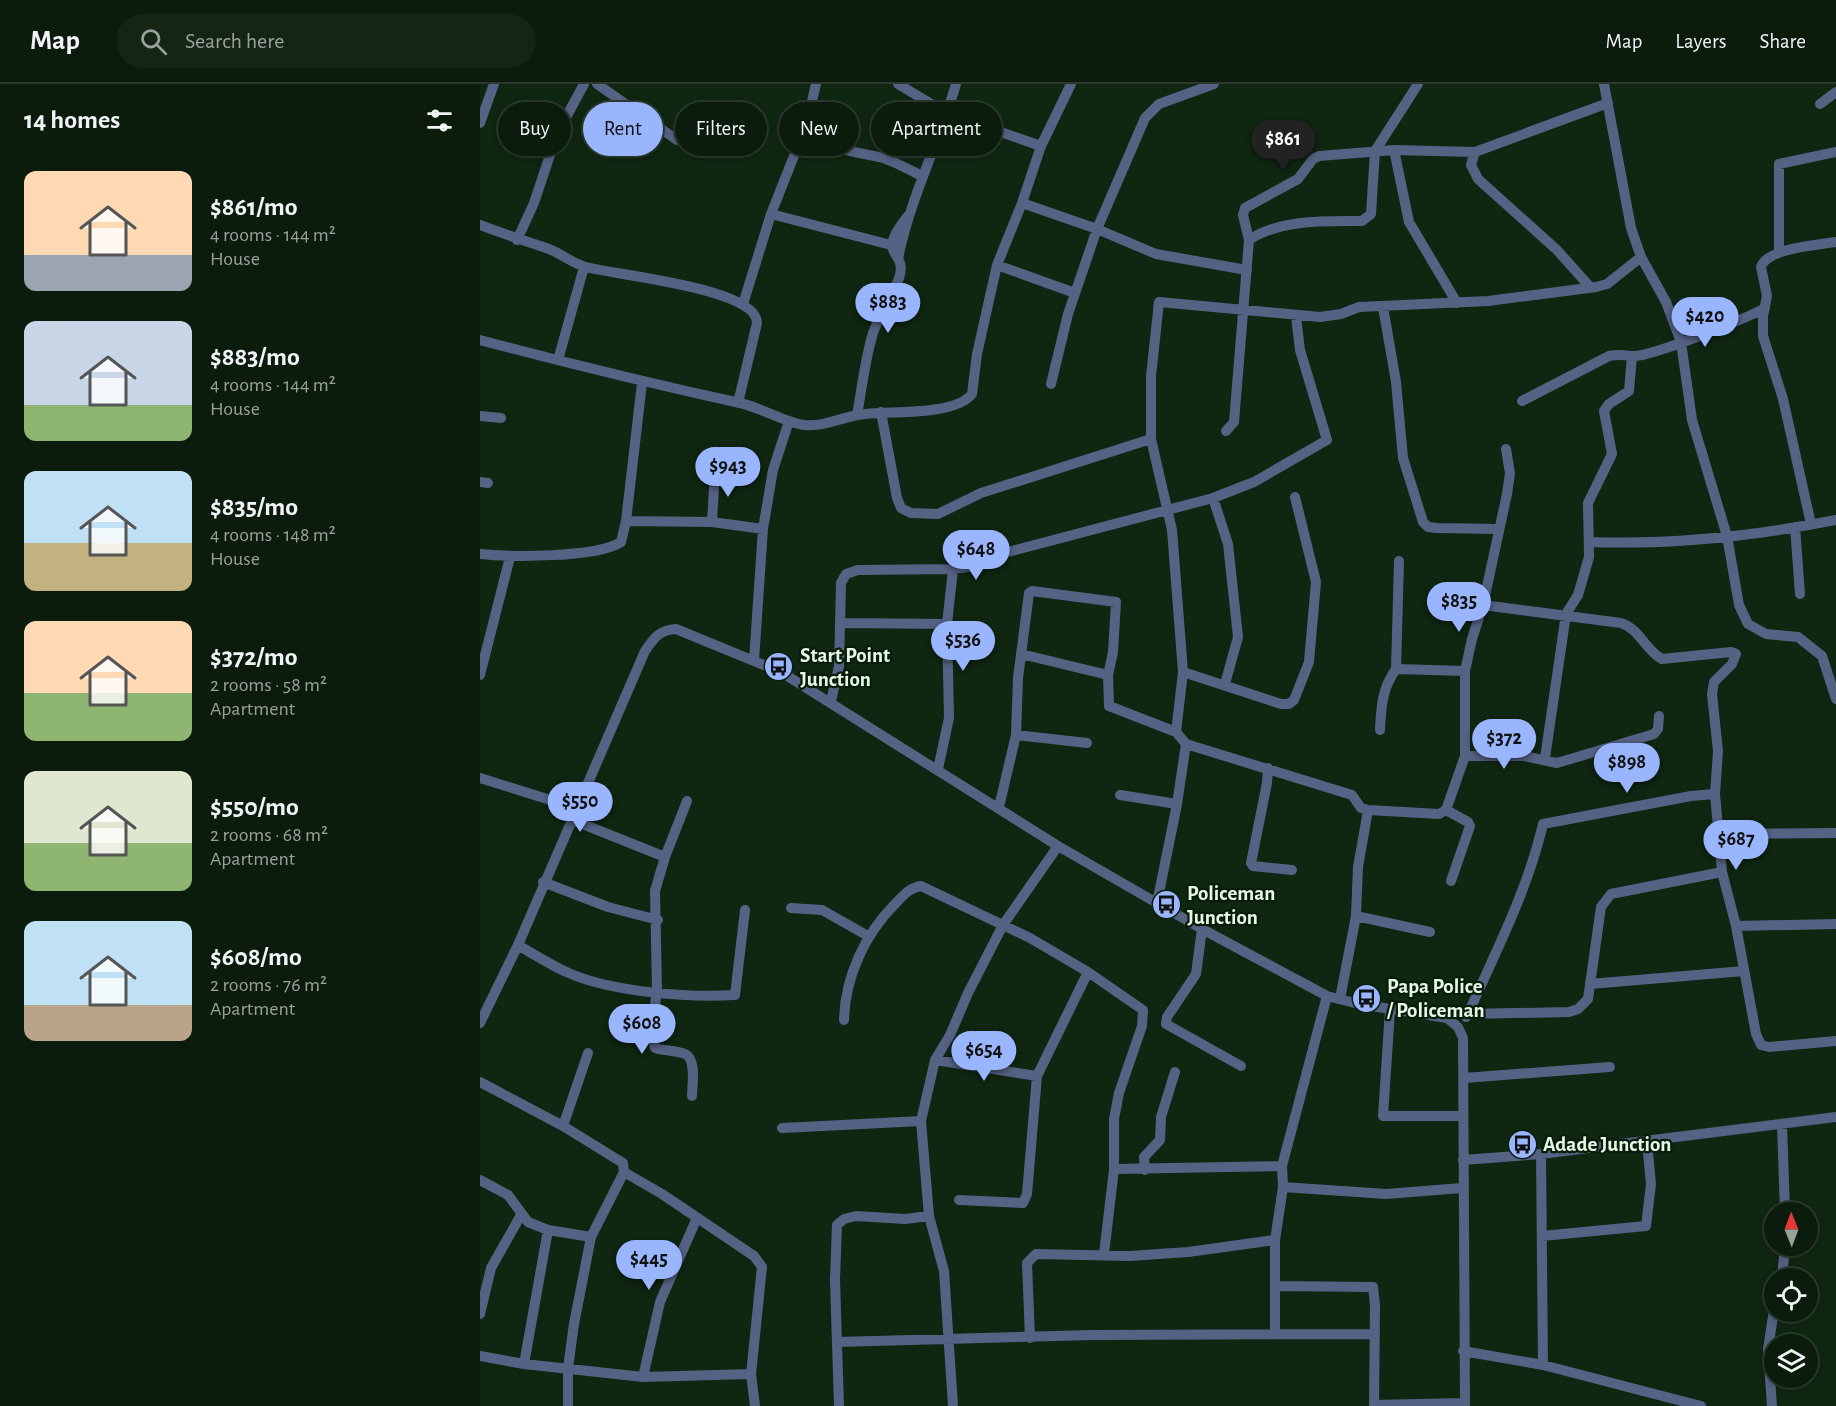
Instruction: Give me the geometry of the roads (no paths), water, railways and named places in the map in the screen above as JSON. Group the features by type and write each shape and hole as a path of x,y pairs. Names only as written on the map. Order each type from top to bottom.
{"street":[{"path":"480,123 494,84"},
{"path":"517,240 534,203 557,134 584,84"},
{"path":"597,84 675,139"},
{"path":"812,102 816,84"},
{"path":"898,84 928,102"},
{"path":"951,102 956,84"},
{"path":"480,340 596,368 642,383 769,411 789,421 815,425 857,415 934,409 967,400 974,386 977,354 997,265 1023,203 1041,146 1071,84"},
{"path":"1051,384 1075,293 1098,229 1145,118 1152,109 1214,84"},
{"path":"1250,240 1271,230 1367,218 1371,214 1375,151 1418,84"},
{"path":"1604,84 1631,228 1641,257 1666,302 1682,342 1692,420 1727,536 1739,605 1748,624 1767,634 1798,637 1813,646 1822,656 1836,699"},
{"path":"1820,104 1836,92"},
{"path":"1226,432 1234,422 1250,240 1243,215 1245,208 1298,179 1313,159 1329,153 1394,150 1475,152 1608,103"},
{"path":"1002,133 1041,146"},
{"path":"1394,150 1409,222 1457,303"},
{"path":"859,152 883,158 922,176"},
{"path":"1475,152 1471,165 1478,179 1550,243 1590,287"},
{"path":"1779,253 1777,210 1779,164 1836,152"},
{"path":"743,304 771,214 794,156"},
{"path":"857,415 874,331 899,278 898,259 908,216 930,156"},
{"path":"1023,203 1098,229 1164,256 1247,270"},
{"path":"771,214 891,245"},
{"path":"898,259 891,245 894,233 908,216"},
{"path":"480,225 517,240 548,249 584,267 686,286 743,304 756,315 757,323 738,403"},
{"path":"1811,524 1783,399 1763,336 1766,287 1761,265 1766,258 1779,253 1836,242"},
{"path":"1176,732 1183,672 1172,530 1151,439 1151,376 1159,302 1243,308 1296,317 1330,316 1359,307 1457,303 1607,284 1641,257"},
{"path":"997,265 1075,293"},
{"path":"558,360 584,267"},
{"path":"1383,307 1396,382 1403,458 1423,522 1428,527 1437,528 1498,529"},
{"path":"1522,401 1609,356 1622,353 1632,356 1682,342 1765,308"},
{"path":"831,701 839,666 842,623 841,583 846,574 858,570 953,569 975,566 1008,552 1214,498 1254,482 1327,440 1300,350 1296,317"},
{"path":"1545,758 1566,614 1578,595 1588,557 1590,542 1588,502 1612,454 1604,411 1609,404 1629,391 1632,356"},
{"path":"480,554 510,557 595,551 621,542 626,521 642,383"},
{"path":"881,412 897,498 901,508 911,513 938,514 981,493 1151,439"},
{"path":"480,416 501,418"},
{"path":"754,660 763,529 773,470 789,421"},
{"path":"999,807 1016,735 1021,654 1029,593 1111,600 1117,606 1108,675 1107,701 1109,706 1176,732 1186,744 1352,795 1361,808 1439,814 1446,810 1465,756 1466,670 1472,639 1483,605 1510,473 1506,449"},
{"path":"712,522 715,471"},
{"path":"1183,672 1281,704 1289,704 1294,700 1309,662 1316,582 1295,497"},
{"path":"1214,498 1228,544 1238,637 1225,684"},
{"path":"1590,542 1645,544 1727,536 1836,520"},
{"path":"626,521 712,522 763,529"},
{"path":"1795,527 1800,594"},
{"path":"480,675 510,557"},
{"path":"1380,730 1381,707 1387,682 1396,669 1399,561"},
{"path":"938,769 949,718 947,624 953,569"},
{"path":"1483,605 1566,614 1630,626 1653,654 1662,659 1731,652 1736,654 1732,664 1714,682 1712,694 1718,751 1714,794 1722,872 1736,926 1756,1034 1761,1045 1769,1047 1836,1041"},
{"path":"842,623 947,624"},
{"path":"480,1023 518,945 543,882 636,670 656,635 664,630 676,629 781,672 831,701 1058,846 1202,929 1328,996 1390,1010 1447,1018 1458,1027 1463,1038 1464,1078 1462,1188 1464,1404 1374,1406 1373,1287 1275,1286"},
{"path":"1021,654 1108,675"},
{"path":"1396,669 1466,670"},
{"path":"1465,756 1524,756 1545,758 1557,763 1654,734 1658,729 1659,716"},
{"path":"1016,735 1087,743"},
{"path":"1157,903 1177,804 1186,744"},
{"path":"1268,768 1251,863 1253,866 1292,870"},
{"path":"480,778 573,814 665,857"},
{"path":"1458,1027 1468,1014 1519,905 1536,855 1543,824 1691,796 1714,794"},
{"path":"1120,795 1177,804"},
{"path":"687,801 665,857 655,891 658,920 657,991 652,1041 655,1048 686,1054 690,1058 693,1068 692,1096"},
{"path":"1340,999 1356,916 1359,867 1368,810"},
{"path":"1446,810 1468,822 1470,826 1451,881"},
{"path":"1718,834 1836,832"},
{"path":"953,1406 944,1271 929,1216 921,1121 935,1060 1003,925 1058,846"},
{"path":"1468,1014 1569,1012 1578,1009 1588,999 1601,907 1605,899 1611,894 1722,872"},
{"path":"543,882 608,907 658,920"},
{"path":"844,1020 847,988 868,936 878,921 911,888 921,886 1003,925 1088,972 1143,1010 1144,1017 1114,1119 1114,1169 1104,1254"},
{"path":"791,909 822,910 868,936"},
{"path":"518,945 571,974 610,986 701,997 735,995 745,910"},
{"path":"1356,916 1430,932"},
{"path":"1736,926 1836,924"},
{"path":"1166,1021 1196,974 1202,929"},
{"path":"1590,984 1744,971"},
{"path":"959,1200 1023,1203 1027,1194 1037,1076 1088,972"},
{"path":"1275,1334 1275,1240 1282,1187 1282,1166 1328,996"},
{"path":"1390,1010 1383,1116 1463,1116"},
{"path":"1144,1017 1166,1021 1166,1024 1241,1066"},
{"path":"563,1126 588,1053"},
{"path":"935,1060 1037,1076"},
{"path":"1464,1078 1610,1067"},
{"path":"1145,1170 1144,1157 1159,1145 1161,1117 1175,1072"},
{"path":"480,1082 563,1126 623,1163 624,1173 591,1237 568,1368 568,1406"},
{"path":"1463,1160 1647,1142 1836,1117"},
{"path":"782,1128 921,1121"},
{"path":"1782,1124 1785,1202"},
{"path":"1542,1236 1646,1226 1649,1222 1651,1184 1647,1142"},
{"path":"1541,1154 1543,1365"},
{"path":"1114,1169 1282,1166"},
{"path":"624,1173 662,1194 696,1220 754,1256 762,1267 751,1374 755,1406"},
{"path":"480,1180 508,1195 528,1222 548,1230 591,1237"},
{"path":"1282,1187 1386,1194 1462,1188"},
{"path":"480,1314 491,1268 521,1215"},
{"path":"838,1406 835,1280 837,1225 844,1219 856,1216 905,1219 929,1216"},
{"path":"643,1377 660,1302 696,1220"},
{"path":"524,1364 548,1230"},
{"path":"1030,1338 1027,1263 1036,1254 1130,1256 1188,1252 1275,1240"},
{"path":"1772,1322 1769,1343 1772,1406"},
{"path":"838,1342 950,1338 1375,1334"},
{"path":"1463,1351 1543,1365 1701,1406"},
{"path":"480,1356 524,1364 643,1377 751,1374"}],"place":[{"name":"Start Point Junction","path":"779,667"},
{"name":"Policeman Junction","path":"1166,905"},
{"name":"Papa Police / Policeman","path":"1366,998"},
{"name":"Adade Junction","path":"1522,1144"}]}
